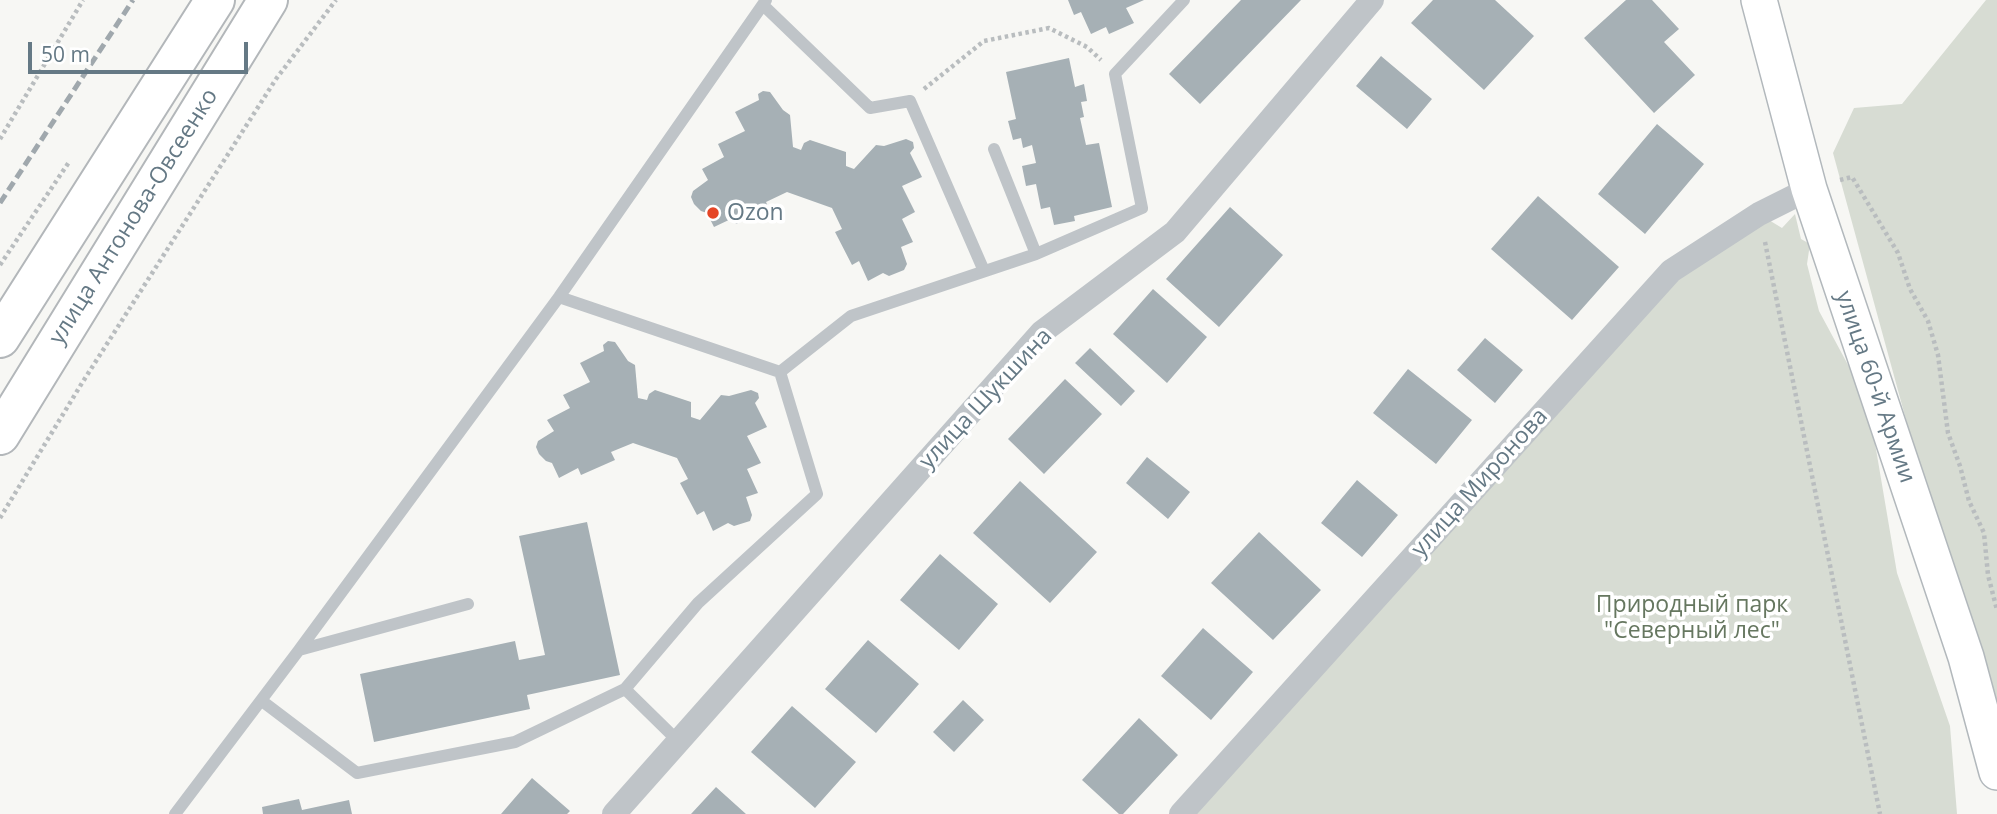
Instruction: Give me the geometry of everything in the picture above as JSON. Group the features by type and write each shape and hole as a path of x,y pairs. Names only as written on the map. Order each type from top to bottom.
{"highway":[{"path":"0,338 215,0"},
{"name":"улица Антонова-Овсеенко","path":"0,435 268,0"}],"street":[{"name":"улица Шукшина","path":"614,814 1042,332 1175,232 1372,0"},
{"name":"улица 60-й Армии","path":"1759,0 1809,188 1966,657 1997,772"},
{"name":"улица Миронова","path":"1181,814 1671,271 1759,214 1809,188"}],"lane":[{"path":"175,814 262,701 559,297 765,2 870,108 910,101 984,271"},
{"path":"780,372 851,316 1036,254 1142,208 1115,74 1180,2"},
{"path":"994,149 1036,254"},
{"path":"559,297 780,372"},
{"path":"262,701 357,774 515,742 625,689 698,603 817,494 780,372"},
{"path":"299,650 468,604"},
{"path":"625,689 678,741"}],"path":[{"path":"0,139 83,0"},
{"path":"0,519 82,383 276,79 336,0"},
{"path":"910,101 984,41 1049,28 1087,47 1115,74"},
{"path":"1809,188 1852,177 1898,253 1910,289 1928,321 1938,355 1948,433 1961,466 1969,500 1984,533 1988,575 1997,610"},
{"path":"1759,214 1880,814"}],"green space":[{"path":"1986,0 1997,0 1997,752 1833,153 1854,108 1902,104"},
{"name":"Природный парк \"Северный лес\"","path":"1759,214 1782,228 1795,214 1801,239 1810,244 1807,264 1819,311 1868,402 1897,573 1950,726 1957,814 1181,814 1671,271"}],"building":[{"path":"1068,0 1144,0 1126,8 1134,23 1109,34 1106,27 1091,34 1081,12 1074,15"},
{"path":"1241,0 1301,0 1200,104 1169,74"},
{"path":"1433,0 1495,0 1534,36 1484,90 1411,23"},
{"path":"1626,0 1652,0 1679,29 1664,42 1695,75 1654,113 1584,38"},
{"path":"1381,56 1432,99 1407,129 1356,86"},
{"path":"1069,58 1075,87 1084,84 1087,101 1081,102 1084,117 1080,118 1086,145 1099,143 1112,207 1074,216 1075,221 1054,225 1050,207 1041,209 1036,184 1026,186 1022,166 1036,163 1032,145 1023,148 1021,138 1013,140 1008,121 1016,119 1006,72"},
{"path":"763,91 770,92 790,115 793,147 801,150 804,143 810,140 846,152 846,166 854,169 876,145 884,146 906,139 913,142 914,148 910,153 922,177 902,186 915,212 902,219 913,242 901,247 907,264 904,270 889,276 883,273 868,281 859,261 852,265 835,232 842,229 832,208 787,192 766,202 769,209 736,224 733,218 714,227 707,213 694,204 691,197 693,191 708,180 702,169 724,157 718,144 745,131 735,112 759,100 758,94"},
{"path":"1657,124 1704,164 1645,234 1598,194"},
{"path":"1538,196 1619,267 1572,320 1491,249"},
{"path":"1230,207 1283,255 1219,327 1166,279"},
{"path":"1153,289 1207,337 1167,383 1113,334"},
{"path":"1485,338 1523,370 1495,403 1457,370"},
{"path":"608,341 615,342 628,361 635,365 638,398 647,400 649,394 655,390 691,402 691,417 700,420 721,395 729,396 751,390 758,393 759,398 755,403 767,427 747,436 761,463 747,469 758,493 746,497 752,515 750,521 734,526 728,523 713,531 704,511 697,515 680,483 688,479 677,458 633,443 611,452 615,460 581,475 578,468 559,478 552,463 539,454 536,447 538,441 554,431 547,420 570,408 563,395 590,382 580,363 604,351 603,345"},
{"path":"1090,348 1135,391 1121,406 1075,363"},
{"path":"1408,369 1472,420 1436,464 1373,413"},
{"path":"1065,379 1102,414 1044,474 1008,439"},
{"path":"1147,457 1190,492 1168,519 1126,483"},
{"path":"1357,480 1398,515 1362,557 1321,523"},
{"path":"1020,481 1097,552 1050,603 973,533"},
{"path":"587,522 620,675 527,695 530,709 374,742 360,674 515,641 519,660 545,655 519,536"},
{"path":"1259,532 1321,590 1273,640 1211,583"},
{"path":"940,554 998,604 959,650 900,600"},
{"path":"1203,628 1253,672 1211,720 1161,676"},
{"path":"868,640 919,684 876,733 825,689"},
{"path":"963,700 984,720 954,752 933,732"},
{"path":"792,706 856,762 815,808 751,752"},
{"path":"1139,718 1178,755 1123,814 1119,814 1082,780"},
{"path":"532,778 570,811 567,814 501,814"},
{"path":"716,787 746,814 691,814"},
{"path":"299,799 302,810 349,800 352,814 263,814 262,807"}],"railway":[{"path":"0,203 133,0"}],"place":[{"name":"Ozon","path":"713,213"}]}
